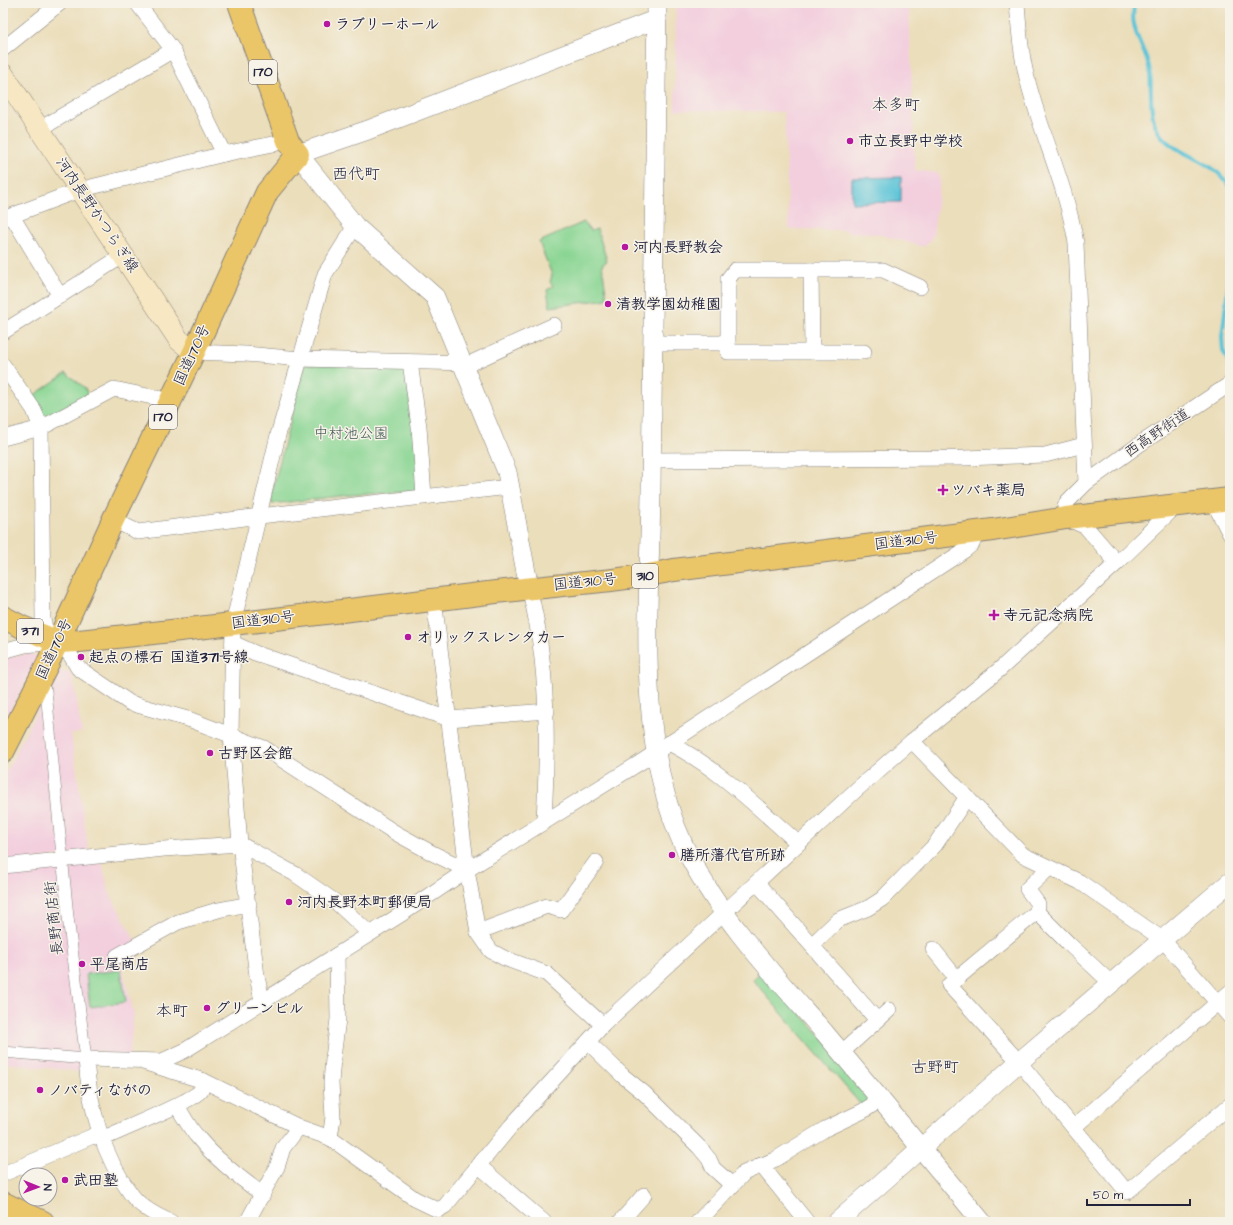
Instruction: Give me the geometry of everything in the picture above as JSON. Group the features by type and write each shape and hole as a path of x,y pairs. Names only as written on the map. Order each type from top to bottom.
{"highway":[{"name":"170","path":"239,3 293,148"},
{"name":"国道170号","path":"3,752 44,684 58,642 113,520 194,352 267,192 293,148"},
{"name":"国道310号","path":"58,642 233,634 434,599 649,575 674,570 977,532 1066,518 1221,500"},
{"name":"371","path":"3,617 22,627 58,642"},
{"path":"3,1203 43,1222"}],"main road":[{"name":"河内長野かつらぎ線","path":"3,74 79,190 124,255 178,340 194,352"}],"street":[{"path":"3,49 60,3"},
{"path":"136,3 173,50 224,154"},
{"path":"1017,3 1020,42 1028,82 1073,225 1076,244 1086,483"},
{"path":"60,296 8,217 79,190 224,154 293,148 368,130 657,11 649,575 650,708 662,747 666,794 683,844 702,878 744,940 841,1053 982,1222"},
{"path":"40,129 173,50"},
{"path":"293,148 355,226 435,297 461,364 507,472 529,588 545,686 547,750 544,821"},
{"path":"262,1001 257,976 240,844 231,736 233,634 278,435 325,274 355,226"},
{"path":"3,332 124,255"},
{"path":"864,352 728,352 728,279 735,270 883,270 920,287"},
{"path":"811,270 812,352"},
{"path":"194,352 246,354 300,359 461,364 471,363 554,325"},
{"path":"653,343 728,343"},
{"path":"410,362 419,427 424,496"},
{"path":"3,365 34,410 41,428 43,619 45,628 70,656 78,668 130,703 191,720 264,748 394,832 467,870"},
{"name":"西高野街道","path":"1066,518 1065,507 1067,502 1086,483 1140,444 1230,384"},
{"path":"3,438 41,428 114,389 162,399 171,399"},
{"path":"651,460 965,458 1045,455 1084,446"},
{"path":"113,520 138,532 424,496 509,487"},
{"path":"1221,500 1230,534"},
{"path":"143,1062 204,1081 299,1127 330,1138 415,1199 438,1210 445,1206 543,1089 603,1025 725,912 738,898 757,883 798,843 912,741 999,670 1117,563 1176,506"},
{"path":"1066,518 1086,527 1117,563"},
{"path":"3,1052 86,1059 162,1062 184,1052 467,870 662,747 965,550 972,544 977,532"},
{"path":"434,599 467,870 478,932 491,951 504,958 547,974 603,1025"},
{"path":"233,634 255,654 449,719 546,711"},
{"path":"3,651 25,645 58,642"},
{"name":"長野商店街","path":"44,684 62,859 86,1059"},
{"path":"912,741 1023,855 1080,882 1162,939 1230,1017"},
{"path":"662,747 687,752 726,781 798,843"},
{"path":"812,945 838,920 868,908 882,899 935,845 967,797"},
{"path":"3,866 62,859 240,844 301,878 337,903 369,933"},
{"path":"478,932 547,906 561,910 596,862"},
{"path":"1049,868 1027,888 1038,904 1037,912 950,985 1019,1062 1127,1192 1230,1105"},
{"path":"837,1222 1019,1062 1230,882"},
{"path":"757,883 877,1020"},
{"path":"117,956 178,922 218,910 248,904"},
{"path":"1037,912 1111,983"},
{"path":"933,949 957,979"},
{"path":"330,1138 333,1117 331,1083 338,1019 337,955"},
{"path":"1074,1127 1230,992"},
{"path":"841,1053 889,1010"},
{"path":"588,1042 623,1076 644,1093 699,1147 709,1159 713,1168 732,1185"},
{"path":"86,1059 88,1089 102,1138 132,1195 156,1216 171,1222"},
{"path":"3,1174 93,1136 102,1138 165,1109 177,1106 201,1090 204,1081"},
{"path":"698,1222 744,1173 776,1159 825,1129 863,1111 880,1100"},
{"path":"177,1106 195,1134 209,1149 237,1175 263,1195"},
{"path":"247,1222 277,1167 283,1148 299,1127"},
{"path":"478,1165 544,1222"},
{"path":"761,1165 808,1222"},
{"path":"620,1222 644,1195"}],"shaded area":[{"name":"市立長野中学校","path":"676,3 909,3 915,170 938,173 940,181 933,236 924,247 878,234 850,232 844,230 789,229 784,112 675,110"},
{"path":"32,653 38,659 3,725 3,665 9,657"},
{"path":"58,670 72,674 82,733 71,734 89,853 3,863 3,778"},
{"path":"101,859 109,892 136,942 120,959 134,1013 129,1058 96,1051 92,1073 3,1063 3,868"}],"green space":[{"path":"584,222 591,231 597,229 607,261 602,265 607,299 550,307 547,290 553,286 550,282 552,275 539,242"},
{"name":"中村池公園","path":"305,364 400,367 405,369 424,491 350,495 272,504 271,496"},
{"path":"66,373 85,388 88,395 44,418 30,398"},
{"path":"121,970 126,1002 90,1007 86,974"},
{"path":"761,971 877,1096 862,1106 753,980"}],"water":[{"path":"901,177 901,202 852,203 852,178"}],"waterway":[{"path":"1134,3 1133,22 1149,67 1152,115 1159,132 1165,140 1173,146 1217,172 1230,188"},
{"path":"1230,271 1222,337 1223,350 1230,366"}],"place":[{"name":"ラブリーホール","path":"327,24"},
{"name":"市立長野中学校","path":"850,141"},
{"name":"河内長野教会","path":"625,247"},
{"name":"清教学園幼稚園","path":"608,304"},
{"name":"ツバキ薬局","path":"943,490"},
{"name":"寺元記念病院","path":"994,615"},
{"name":"オリックスレンタカー","path":"408,637"},
{"name":"起点の標石 国道371号線","path":"81,657"},
{"name":"古野区会館","path":"210,753"},
{"name":"膳所藩代官所跡","path":"672,855"},
{"name":"河内長野本町郵便局","path":"289,902"},
{"name":"平尾商店","path":"82,964"},
{"name":"グリーンビル","path":"207,1008"},
{"name":"ノバティながの","path":"40,1090"},
{"name":"武田塾","path":"65,1180"}],"district":[{"name":"本多町","path":"896,105"},
{"name":"西代町","path":"356,174"},
{"name":"本町","path":"172,1011"},
{"name":"古野町","path":"935,1067"}]}
